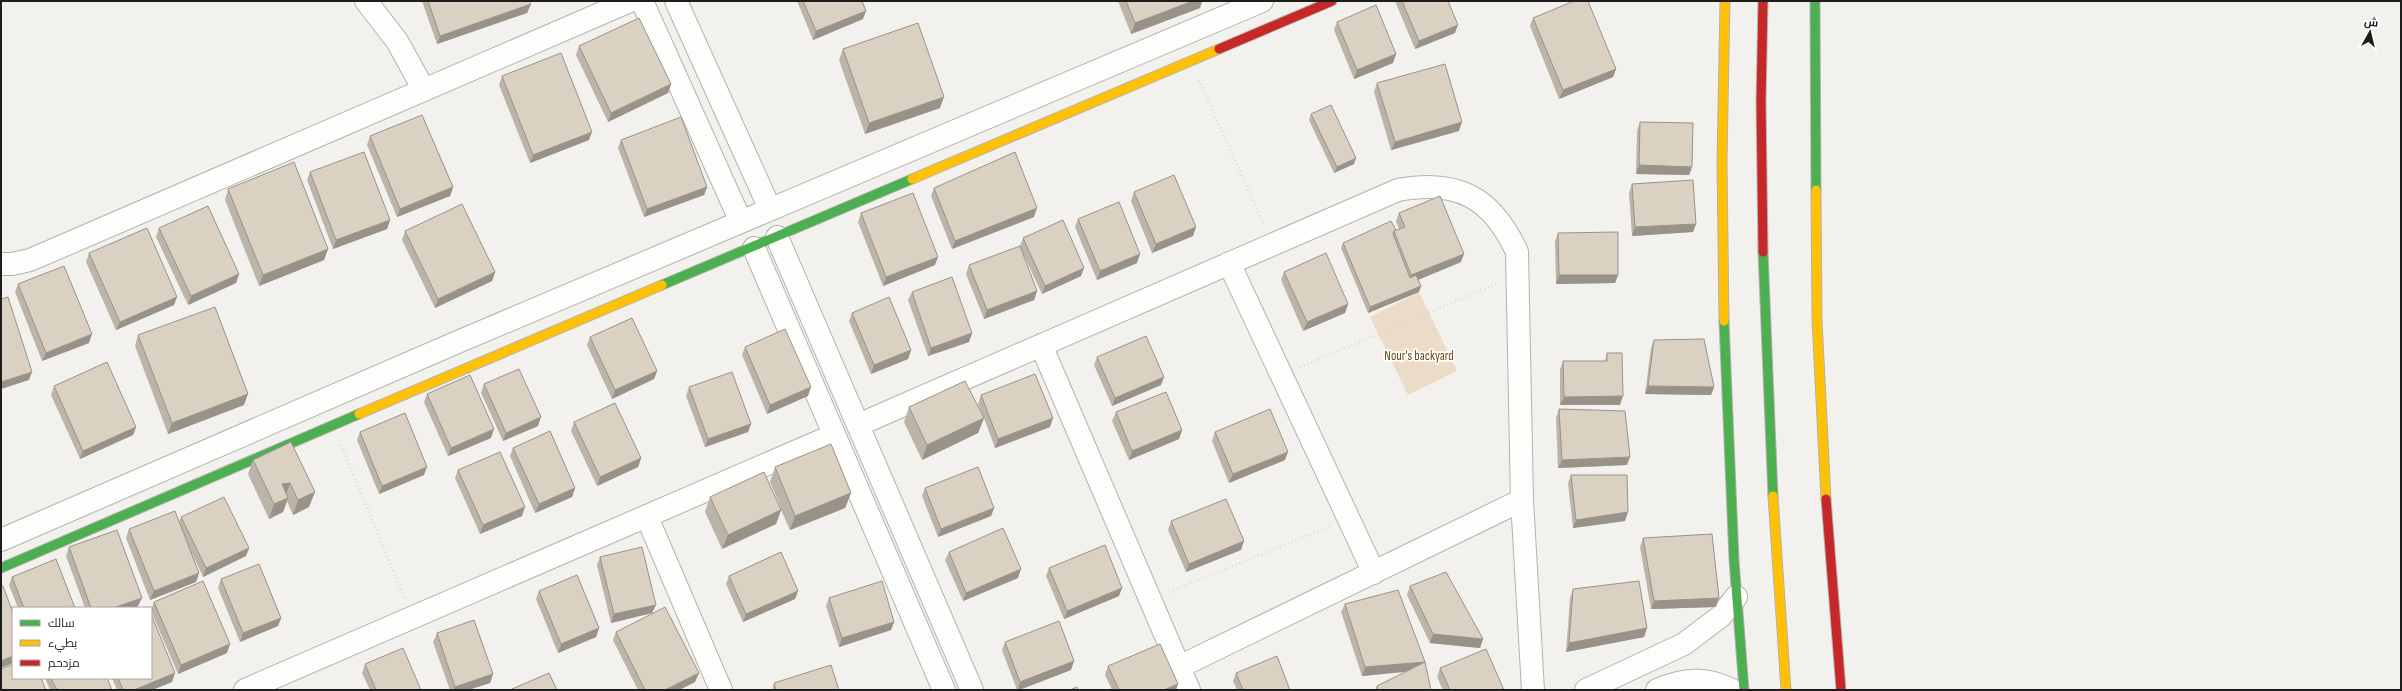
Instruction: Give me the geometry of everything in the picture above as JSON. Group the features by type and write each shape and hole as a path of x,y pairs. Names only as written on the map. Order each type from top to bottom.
{"street":[{"path":"366,1 397,41 424,90"},
{"path":"1,264 30,260 630,1"},
{"path":"642,1 744,220 764,243 858,425 972,690"},
{"path":"676,1 770,209"},
{"path":"1,540 453,344 1262,1"},
{"path":"1,568 464,369 1332,1"},
{"path":"1725,1 1721,152 1723,298 1736,598 1744,690"},
{"path":"1763,1 1761,131 1764,313 1777,597 1786,690"},
{"path":"1815,1 1817,320 1828,541 1841,690"},
{"path":"1030,99 1041,125"},
{"path":"858,425 1398,190 1423,185 1448,187 1471,196 1491,210 1507,229 1516,252 1522,500 1533,690"},
{"path":"764,243 834,435 944,690"},
{"path":"1229,263 1374,573"},
{"path":"453,344 464,369"},
{"path":"1041,345 1189,690"},
{"path":"245,690 834,435"},
{"path":"1179,667 1522,500"},
{"path":"647,517 721,690"},
{"path":"1586,690 1684,644 1704,631 1721,616 1736,598"},
{"path":"1657,690 1682,680 1699,679 1717,683 1732,690"}],"path":[{"path":"1191,61 1272,244"},
{"path":"1281,375 1517,274"},
{"path":"333,425 412,618"},
{"path":"1150,599 1348,519"}],"green space":[{"name":"Nour's backyard","path":"1419,292 1457,371 1408,395 1370,317"}],"building":[{"path":"428,1 529,1 531,4 440,36"},
{"path":"803,1 862,1 866,11 816,31"},
{"path":"1126,1 1193,1 1135,23"},
{"path":"1402,1 1448,1 1458,25 1419,41"},
{"path":"1574,1 1588,1 1616,69 1563,90 1533,18"},
{"path":"1376,5 1396,54 1357,70 1337,22"},
{"path":"639,18 671,84 611,113 579,46"},
{"path":"918,23 944,97 869,123 843,49"},
{"path":"561,53 592,132 533,155 502,76"},
{"path":"1445,64 1462,122 1395,142 1377,83"},
{"path":"1331,105 1356,158 1337,167 1311,114"},
{"path":"422,115 453,187 400,209 370,136"},
{"path":"681,117 707,187 647,209 621,140"},
{"path":"1640,122 1693,123 1692,167 1639,165"},
{"path":"364,152 390,220 336,240 310,172"},
{"path":"1015,152 1037,208 955,241 934,188"},
{"path":"294,162 328,249 263,275 228,189"},
{"path":"1174,175 1196,227 1156,244 1134,192"},
{"path":"1693,180 1696,224 1635,227 1632,184"},
{"path":"913,193 938,257 886,277 861,213"},
{"path":"1440,196 1464,254 1411,275 1394,231 1405,227 1399,213"},
{"path":"1119,202 1140,254 1100,271 1078,219"},
{"path":"462,204 495,272 438,299 405,231"},
{"path":"208,206 239,274 191,296 159,228"},
{"path":"1063,220 1084,268 1045,286 1023,238"},
{"path":"1391,221 1396,230 1393,234 1410,278 1416,275 1421,286 1370,307 1343,243"},
{"path":"147,228 177,297 120,322 89,253"},
{"path":"1618,232 1618,275 1559,275 1558,233"},
{"path":"1020,246 1037,291 987,310 969,265"},
{"path":"1326,253 1348,304 1307,322 1284,272"},
{"path":"64,266 92,334 46,353 18,284"},
{"path":"952,277 972,333 931,348 912,292"},
{"path":"8,297 32,372 1,382 1,299"},
{"path":"889,297 911,350 874,365 852,313"},
{"path":"215,307 248,394 172,423 138,335"},
{"path":"632,318 657,371 615,390 590,337"},
{"path":"785,329 811,387 770,405 745,347"},
{"path":"1146,336 1164,377 1115,398 1097,357"},
{"path":"1704,339 1714,387 1648,386 1654,340"},
{"path":"1607,353 1622,353 1623,396 1564,397 1563,361 1607,361"},
{"path":"107,362 136,427 83,451 54,386"},
{"path":"519,369 541,417 506,433 484,384"},
{"path":"732,372 751,424 708,439 689,387"},
{"path":"1035,374 1053,418 998,439 981,395"},
{"path":"470,375 494,429 451,448 427,394"},
{"path":"965,381 984,418 927,445 909,407"},
{"path":"1166,392 1182,430 1132,451 1116,412"},
{"path":"615,403 641,458 600,477 574,422"},
{"path":"1270,409 1288,452 1233,474 1215,432"},
{"path":"1559,409 1625,411 1630,457 1562,460"},
{"path":"405,413 427,467 382,486 360,432"},
{"path":"550,431 575,488 539,504 513,448"},
{"path":"291,442 315,492 298,500 290,483 282,484 288,498 274,504 253,460"},
{"path":"831,444 851,493 795,516 775,467"},
{"path":"500,452 525,507 483,525 458,470"},
{"path":"978,467 994,508 941,529 925,488"},
{"path":"764,472 781,510 728,535 710,497"},
{"path":"1571,475 1627,475 1628,512 1576,520"},
{"path":"224,497 249,548 206,568 181,517"},
{"path":"1226,499 1244,541 1189,564 1171,521"},
{"path":"175,511 199,573 154,591 129,529"},
{"path":"1003,528 1021,569 966,593 949,552"},
{"path":"117,530 142,598 116,607 91,607 69,547"},
{"path":"1712,534 1719,598 1654,601 1643,538"},
{"path":"1105,545 1122,588 1067,611 1049,568"},
{"path":"642,547 656,605 614,614 600,557"},
{"path":"781,552 798,591 746,614 729,576"},
{"path":"56,559 75,607 24,607 12,577"},
{"path":"259,564 281,618 243,633 221,579"},
{"path":"1446,572 1483,639 1433,634 1410,586"},
{"path":"577,575 599,628 561,644 539,591"},
{"path":"203,581 230,644 181,665 154,602"},
{"path":"882,581 894,622 842,638 829,598"},
{"path":"1639,581 1647,628 1569,643 1573,589"},
{"path":"1,586 3,586 12,610 12,656 1,661"},
{"path":"1398,590 1425,662 1365,667 1345,604"},
{"path":"665,607 699,673 665,690 645,690 616,632"},
{"path":"152,616 175,673 134,690 123,690 118,679 152,679"},
{"path":"474,620 493,674 455,687 437,633"},
{"path":"1059,621 1074,661 1020,682 1005,642"},
{"path":"1160,644 1178,684 1164,690 1119,690 1108,666"},
{"path":"403,648 421,690 376,690 365,664"},
{"path":"1486,649 1504,690 1450,690 1440,668"},
{"path":"1277,656 1290,690 1243,690 1236,673"},
{"path":"1425,662 1431,690 1378,690 1377,686"},
{"path":"12,664 12,679 41,679 46,690 1,690 1,669"},
{"path":"831,665 839,690 776,690 774,683"},
{"path":"549,673 557,690 512,689"},
{"path":"52,679 107,679 112,690 57,690"},
{"path":"1077,687 1078,690 1070,690"}],"traffic: fast":[{"path":"1815,1 1816,190"},
{"path":"662,285 912,179"},
{"path":"1763,252 1773,496"},
{"path":"1724,321 1734,560 1744,690"},
{"path":"1,568 359,414"}],"traffic: slow":[{"path":"1724,321 1722,162 1725,1"},
{"path":"912,179 1219,49"},
{"path":"1816,190 1817,320 1826,499"},
{"path":"359,414 662,285"},
{"path":"1773,496 1786,690"}],"traffic: jam":[{"path":"1219,49 1332,1"},
{"path":"1763,1 1761,102 1763,252"},
{"path":"1826,499 1841,690"}]}
